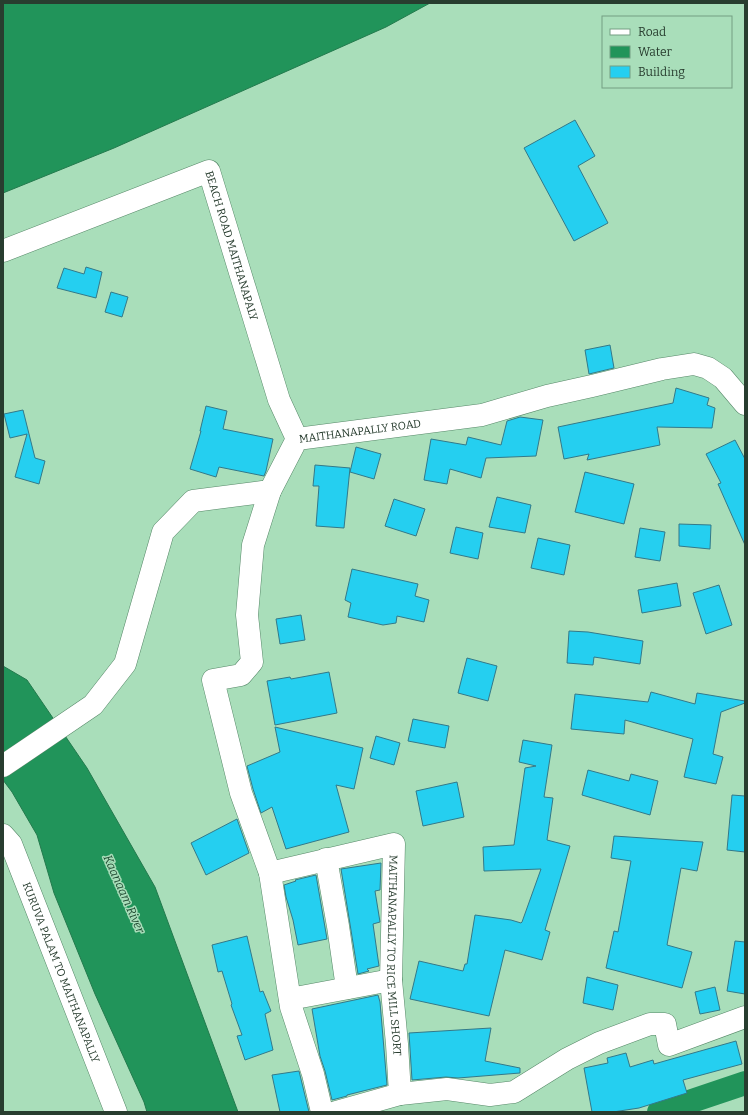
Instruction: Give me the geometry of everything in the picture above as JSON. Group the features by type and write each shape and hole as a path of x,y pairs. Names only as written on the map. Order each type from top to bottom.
{"street":[{"name":"BEACH ROAD MAITHANAPALY","path":"3,251 209,171 279,400 297,439"},
{"name":"MAITHANAPALLY ROAD","path":"270,491 297,439 482,415 547,396 662,369 694,364 708,368 723,378 745,404"},
{"path":"3,766 93,705 125,664 163,532 193,501 270,491 253,545 247,615 252,662 241,675 213,680 241,793 270,873 290,999 313,1074 322,1112"},
{"name":"KURUVA PALAM TO MAITHANAPALLY","path":"3,835 10,844 116,1112"},
{"name":"MAITHANAPALLY TO RICE MILL SHORT","path":"270,873 394,844 390,980 397,1044 400,1094"},
{"path":"326,859 347,988"},
{"path":"290,999 390,980"},
{"path":"336,1112 400,1094 447,1089 490,1095 514,1092 567,1059 599,1043 650,1024 665,1024 669,1045 745,1017"}],"water":[{"path":"3,3 430,3 386,27 114,148 3,193"},
{"name":"Kaanaam River","path":"3,666 27,680 87,768 155,887 238,1112 147,1112 144,1102 95,994 54,893 37,835 12,792 3,780"}],"building":[{"path":"575,120 595,156 578,166 608,223 574,241 524,148"},
{"path":"86,267 102,272 96,298 57,288 64,268 84,274"},
{"path":"111,292 128,297 122,317 105,312"},
{"path":"610,345 614,368 589,374 585,350"},
{"path":"676,388 709,398 707,405 715,408 712,428 657,427 660,445 587,460 589,454 564,459 558,427 673,403"},
{"path":"206,406 227,411 223,429 273,439 264,476 219,467 216,477 190,469 201,431"},
{"path":"23,410 35,458 45,461 39,484 15,477 27,434 10,438 4,414"},
{"path":"520,417 543,420 536,456 486,458 481,478 450,469 447,484 424,480 431,439 466,445 468,437 501,445 507,421"},
{"path":"735,440 745,459 745,545 718,484 721,483 706,454"},
{"path":"356,447 381,454 374,479 350,472"},
{"path":"315,465 350,468 344,528 316,526 319,486 313,486"},
{"path":"585,472 634,484 624,524 575,512"},
{"path":"497,497 531,505 525,533 489,527"},
{"path":"394,499 425,509 416,536 385,526"},
{"path":"679,524 711,525 710,549 679,546"},
{"path":"456,527 483,533 478,559 450,553"},
{"path":"640,528 665,532 660,561 635,557"},
{"path":"538,538 570,545 564,575 531,568"},
{"path":"352,569 418,584 415,596 429,600 424,622 397,616 396,623 383,625 348,617 351,603 345,600"},
{"path":"677,583 681,606 642,613 638,590"},
{"path":"719,585 732,625 706,634 693,593"},
{"path":"301,615 305,640 280,644 276,619"},
{"path":"569,631 588,632 643,641 640,664 594,657 593,665 567,663"},
{"path":"467,658 497,666 488,701 458,693"},
{"path":"329,672 337,713 275,725 267,681 290,677 291,679"},
{"path":"651,692 695,704 697,693 745,701 745,703 721,712 713,754 723,757 716,784 684,777 693,739 625,720 624,734 571,729 575,694 648,702"},
{"path":"413,719 449,726 445,748 408,741"},
{"path":"275,727 363,748 354,789 336,785 349,832 286,849 272,807 261,813 247,766 280,752"},
{"path":"376,736 400,743 394,765 370,758"},
{"path":"523,740 552,745 544,797 553,798 547,840 570,846 545,930 550,932 542,960 505,950 489,1016 410,999 419,961 463,971 465,964 467,964 475,915 522,922 541,869 484,871 483,847 514,845 525,768 536,766 519,762"},
{"path":"588,770 629,781 631,774 658,781 650,815 582,795"},
{"path":"457,782 464,817 423,826 416,791"},
{"path":"732,795 745,796 745,852 727,850"},
{"path":"237,819 249,853 206,875 191,843"},
{"path":"614,836 703,842 697,871 681,868 667,945 692,952 682,988 606,968 614,931 618,932 631,861 611,858"},
{"path":"381,863 380,890 375,891 380,922 373,924 379,966 367,969 369,971 358,974 341,869"},
{"path":"316,875 327,939 298,945 284,885 296,881 295,880"},
{"path":"247,936 260,992 263,991 271,1011 265,1014 273,1050 245,1060 237,1036 242,1035 231,1005 232,1004 222,971 218,972 212,945"},
{"path":"735,941 745,942 745,994 727,991"},
{"path":"587,977 618,985 613,1010 583,1003"},
{"path":"715,987 720,1010 700,1014 695,992"},
{"path":"378,995 380,1002 387,1085 332,1100 320,1056 312,1009"},
{"path":"491,1028 485,1061 520,1068 520,1073 412,1080 409,1033"},
{"path":"736,1041 742,1064 683,1080 687,1093 639,1108 613,1112 592,1112 584,1068 608,1063 607,1058 626,1053 630,1067 653,1060 654,1064"},
{"path":"299,1071 309,1112 280,1112 272,1075"}],"waterway":[{"path":"659,1112 745,1083"}]}
